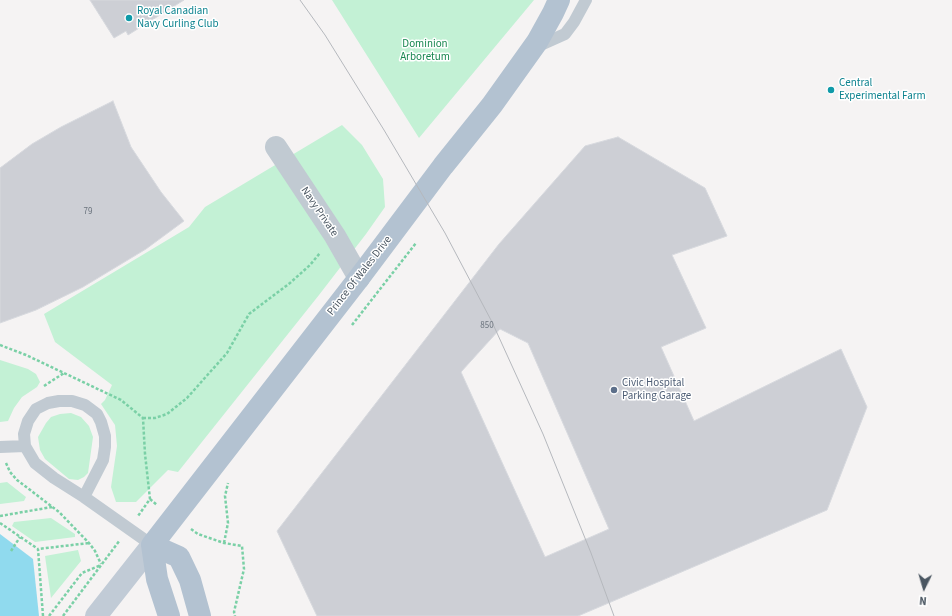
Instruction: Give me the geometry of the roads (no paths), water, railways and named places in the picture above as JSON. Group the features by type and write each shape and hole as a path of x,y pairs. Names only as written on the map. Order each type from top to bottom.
{"main road":[{"name":"Prince Of Wales Drive","path":"152,545 443,166 492,105 533,48 553,13 558,0"},
{"path":"96,616 152,545"},
{"path":"152,545 157,579 169,616"},
{"path":"152,545 179,557 190,580 200,616"}],"street":[{"name":"Navy Private","path":"276,148 335,236 358,278"}],"lane":[{"path":"533,48 565,34 574,22 586,0"},
{"path":"84,497 103,460 105,447 103,429 97,414 85,405 72,401 48,403 36,409 28,421 24,434 25,446 35,463 54,478 84,497 152,545"},
{"path":"2,447 25,446"}],"water":[{"path":"0,534 33,559 39,616 0,616"}],"tram line":[{"path":"300,0 325,35 384,130 445,233 492,322 543,434 591,553 614,616"}],"place":[{"name":"Royal Canadian Navy Curling Club","path":"129,18"},
{"name":"Central Experimental Farm","path":"831,90"},
{"name":"Civic Hospital Parking Garage","path":"614,390"}],"park label":[{"name":"Dominion Arboretum","path":"425,51"}]}
